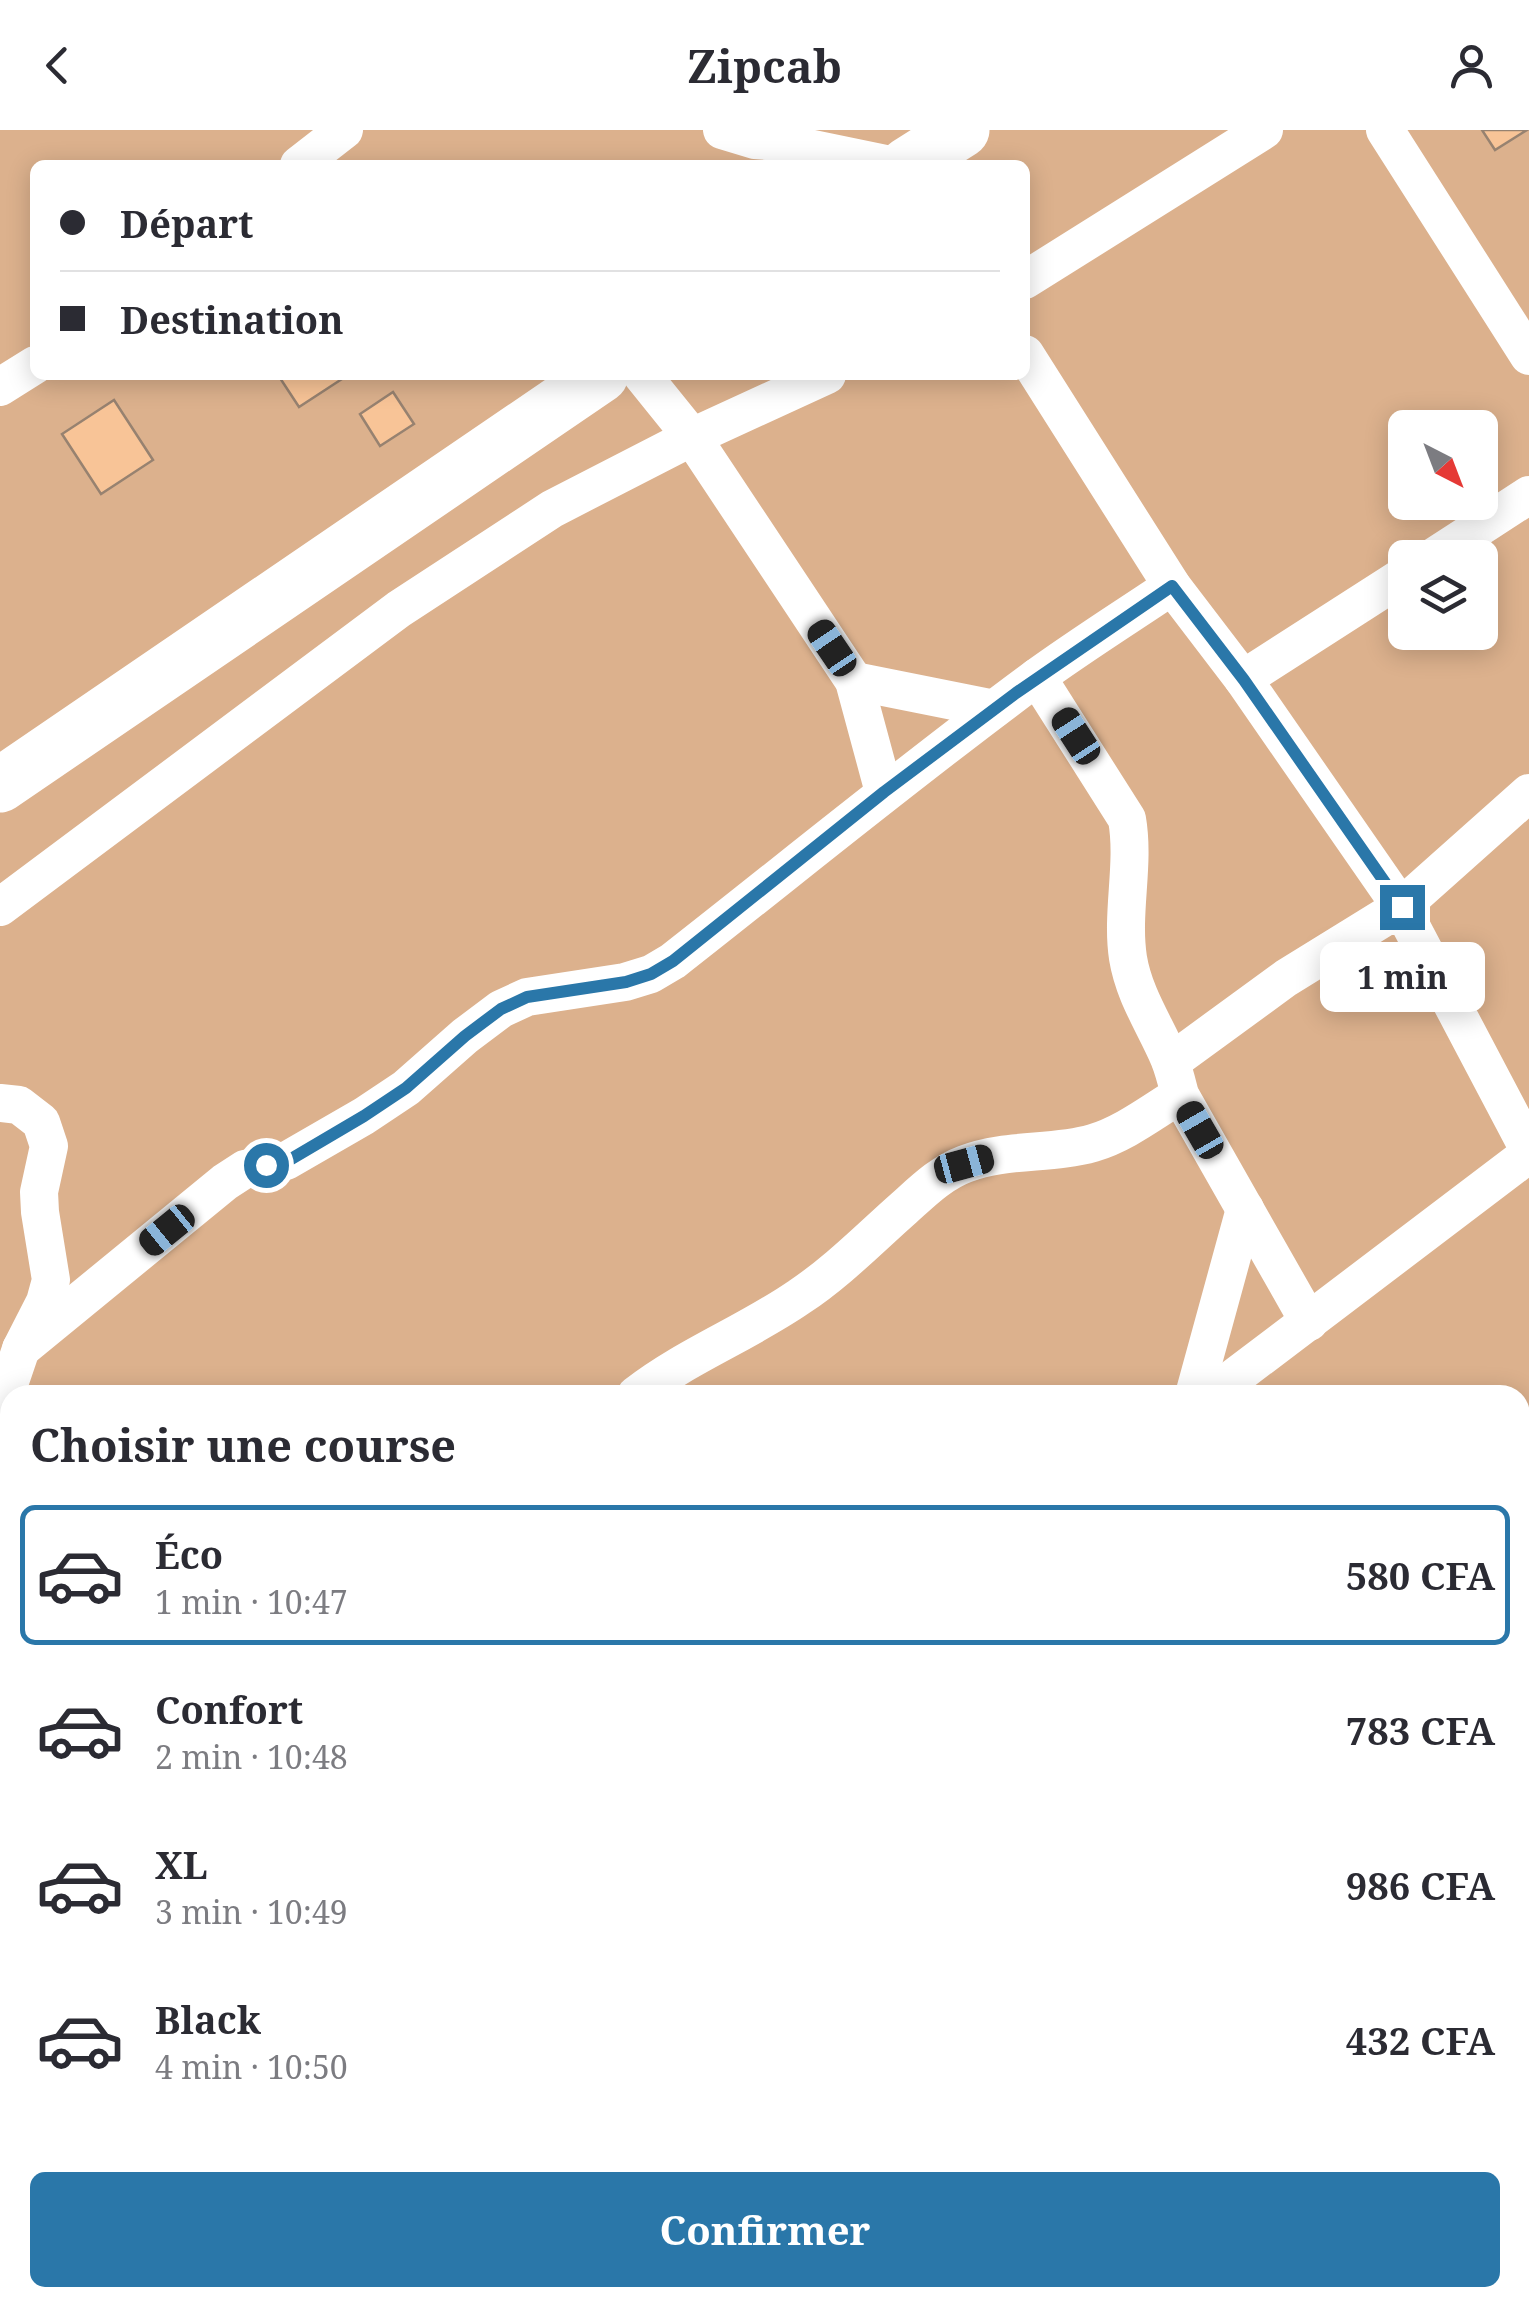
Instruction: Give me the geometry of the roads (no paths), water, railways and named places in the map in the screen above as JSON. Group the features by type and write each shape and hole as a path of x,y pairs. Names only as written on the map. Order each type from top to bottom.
{"street":[{"path":"722,130 755,140 867,160"},
{"path":"915,160 962,130"},
{"path":"1030,277 1264,130"},
{"path":"1384,130 1529,356"},
{"path":"304,160 330,132"},
{"path":"1030,362 1172,586 1244,680 1402,907 1529,1152 1225,1385"},
{"path":"0,387 30,367"},
{"path":"0,786 594,380"},
{"path":"646,380 692,438 854,681 884,792"},
{"path":"0,906 452,573 552,509 816,380"},
{"path":"1459,540 1529,494"},
{"path":"20,1349 225,1182 245,1169 286,1162 364,1116 406,1088 501,1009 527,997 626,982 673,961 994,709 1172,586"},
{"path":"1244,680 1388,586"},
{"path":"1038,677 1127,819 1131,844 1126,924 1133,984 1176,1079 1310,1322"},
{"path":"854,681 994,709"},
{"path":"648,1385 799,1298 934,1181 964,1164 995,1156 1076,1147 1112,1136 1286,978 1402,907 1529,793"},
{"path":"0,1103 19,1105 42,1122 49,1146 39,1192 51,1280 8,1385"},
{"path":"1197,1385 1245,1209"}]}
